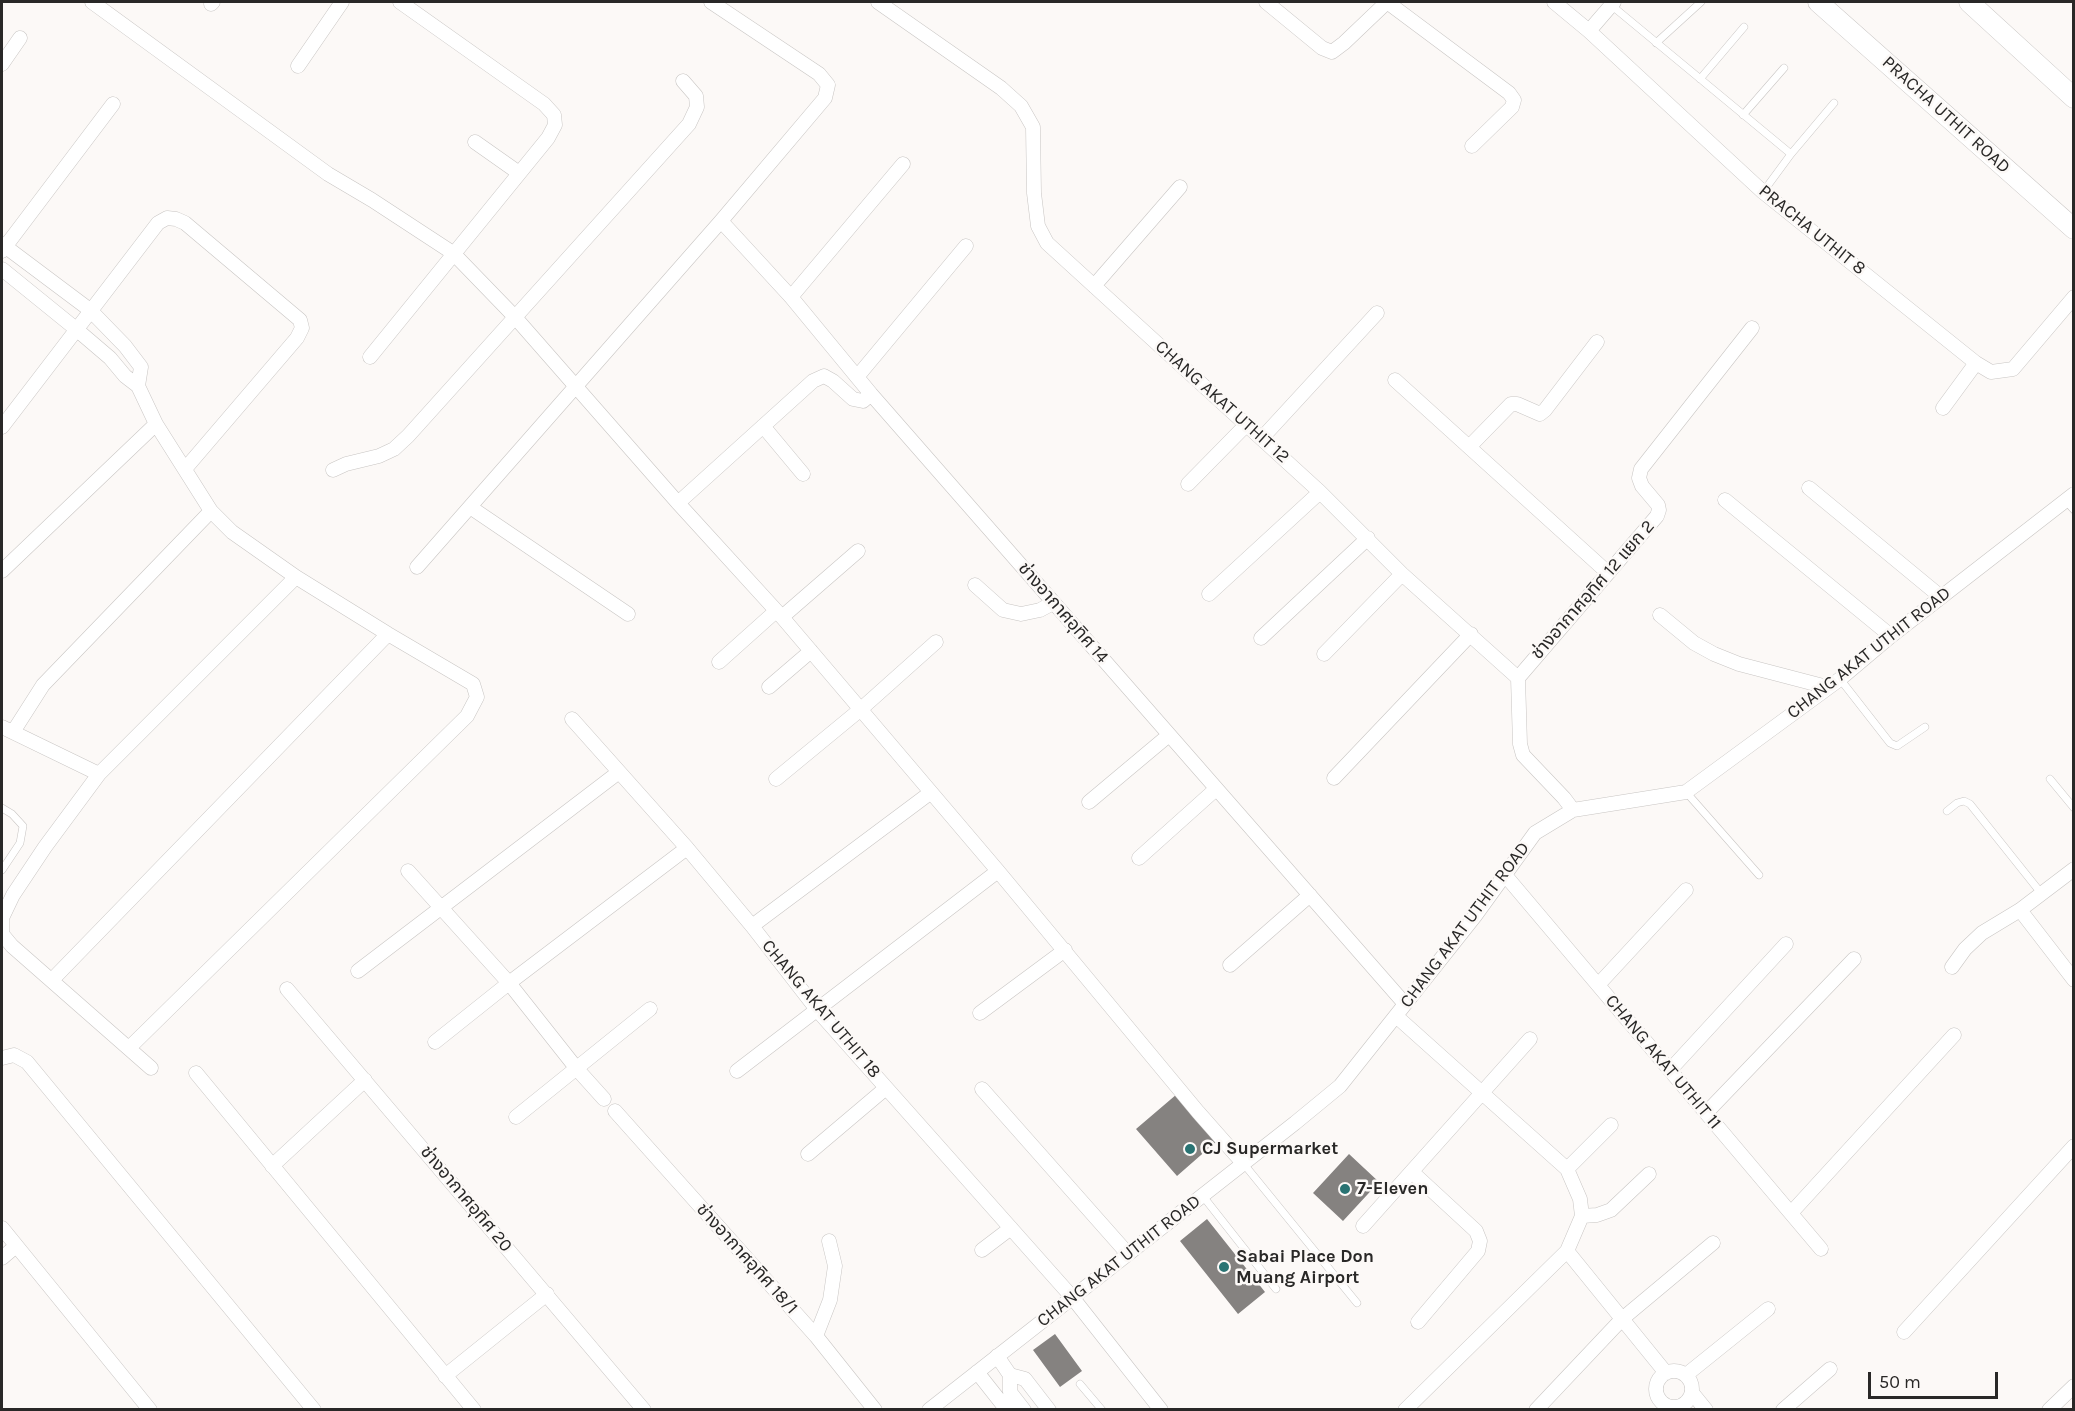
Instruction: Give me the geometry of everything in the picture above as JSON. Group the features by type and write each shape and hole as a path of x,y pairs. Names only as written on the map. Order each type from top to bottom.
{"street":[{"path":"92,2 328,174 453,253 514,316 779,614 1243,1163"},
{"path":"298,66 342,2"},
{"path":"369,357 548,138 555,125 554,115 544,104 400,2"},
{"path":"417,567 722,220 825,98 828,85 819,74 711,2"},
{"name":"CHANG AKAT UTHIT 12","path":"878,2 1001,88 1021,106 1033,127 1034,193 1038,226 1047,243 1247,424 1368,538 1402,574 1518,678"},
{"path":"1266,2 1322,48 1332,52 1387,2 1509,93 1514,100 1512,107 1472,146"},
{"name":"PRACHA UTHIT 8","path":"1554,2 1589,31 1763,192 1976,363 1991,372 2013,369 2073,297"},
{"name":"PRACHA UTHIT ROAD","path":"1818,2 2073,228"},
{"path":"1969,2 2073,98"},
{"path":"1589,31 1613,3"},
{"path":"2,64 20,38"},
{"path":"333,470 346,464 379,456 394,449 408,436 689,124 697,107 696,96 683,81"},
{"path":"113,104 3,247 90,310 125,346 141,367 138,386"},
{"path":"475,142 519,173"},
{"path":"791,297 903,164"},
{"path":"1094,286 1180,187"},
{"path":"2,427 158,223 168,218 185,222 300,320 302,328 297,338 185,469"},
{"name":"ช่างอากาศอุทิศ 14","path":"722,220 791,297 871,394 1053,603 1405,1004"},
{"path":"857,377 966,246"},
{"path":"2,269 110,358 124,376 138,386 156,424 211,512 240,538 297,577 473,684 477,698 467,716 130,1047"},
{"path":"1262,438 1377,313"},
{"name":"ช่างอากาศอุทิศ 12 แยก 2","path":"1518,678 1606,572 1657,516 1658,505 1642,486 1639,478 1641,469 1752,328"},
{"path":"1469,447 1511,404 1540,414 1545,410 1597,342"},
{"path":"1943,408 1976,363"},
{"path":"678,503 813,381 824,376 853,399 863,401 871,394"},
{"path":"1395,380 1606,572"},
{"path":"2,571 156,424"},
{"path":"1188,484 1247,424"},
{"path":"763,426 803,474"},
{"path":"1809,488 1941,597"},
{"path":"1209,594 1320,492"},
{"path":"1725,500 1891,636"},
{"name":"CHANG AKAT UTHIT ROAD","path":"928,1410 1340,1086 1506,875 1535,833 1573,810 1686,792 1840,679 1941,597 2071,501"},
{"path":"470,507 628,614"},
{"path":"99,774 7,730 43,685 211,512"},
{"path":"1261,638 1368,538"},
{"path":"719,662 858,550"},
{"path":"1324,654 1402,574"},
{"path":"152,1068 12,946 2,934 2,919 13,894 99,774 297,577"},
{"path":"975,585 1003,610 1021,614 1040,610 1053,603"},
{"path":"1660,615 1694,643 1714,654 1739,664 1827,687"},
{"path":"52,980 388,634"},
{"path":"1334,778 1471,634"},
{"path":"776,779 861,709 936,642"},
{"path":"769,687 811,651"},
{"path":"1518,678 1520,744 1523,755 1573,810"},
{"name":"CHANG AKAT UTHIT 18","path":"572,719 687,848 752,926 818,1011 1072,1297 1161,1410"},
{"path":"1089,802 1169,735"},
{"path":"358,971 619,772"},
{"path":"1139,858 1216,789"},
{"path":"752,926 930,793"},
{"path":"435,1042 687,848"},
{"path":"408,871 509,983 577,1069 604,1099"},
{"path":"737,1071 998,871"},
{"name":"CHANG AKAT UTHIT 11","path":"1506,875 1821,1249"},
{"path":"1952,967 1965,949 1982,933 2072,875"},
{"path":"1598,985 1686,891"},
{"path":"1230,965 1310,895"},
{"path":"2020,910 2073,980"},
{"path":"1670,1070 1786,944"},
{"path":"980,1013 1065,950"},
{"path":"1707,1112 1854,959"},
{"name":"ช่างอากาศอุทิศ 20","path":"287,989 644,1410"},
{"path":"516,1117 650,1009"},
{"path":"1396,1016 1567,1169 1578,1192 1582,1216 1567,1251 1405,1410"},
{"path":"1791,1213 1954,1035"},
{"path":"1363,1226 1530,1038"},
{"path":"2,1058 14,1055 27,1062 314,1410"},
{"path":"196,1073 474,1410"},
{"path":"272,1166 364,1080"},
{"path":"808,1154 886,1088"},
{"path":"982,1089 1128,1254"},
{"name":"ช่างอากาศอุทิศ 18/1","path":"615,1111 816,1336 875,1410"},
{"path":"1567,1169 1611,1125"},
{"path":"1904,1332 2073,1146"},
{"path":"1412,1172 1476,1231 1480,1241 1478,1251 1418,1322"},
{"path":"1582,1216 1597,1215 1611,1210 1649,1174"},
{"path":"2,1228 150,1410"},
{"path":"982,1250 1011,1228"},
{"path":"816,1336 830,1300 835,1266 829,1241"},
{"path":"1536,1410 1622,1319 1713,1244"},
{"path":"2,1258 16,1246"},
{"path":"1567,1251 1666,1373"},
{"path":"445,1376 547,1294"},
{"path":"1686,1375 1768,1309"},
{"path":"997,1356 1010,1375 1010,1392 1024,1410"},
{"path":"1783,1410 1830,1369"},
{"path":"1693,1394 1687,1403 1678,1408 1661,1407 1656,1390 1658,1380 1666,1373 1676,1371 1686,1375 1692,1383 1693,1394 1706,1410"},
{"path":"977,1372 1007,1410"},
{"path":"1010,1375 1025,1379 1049,1410"},
{"path":"2049,1410 2073,1386"}],"lane":[{"path":"1656,43 1701,2"},
{"path":"1613,3 1656,43 1791,154"},
{"path":"1700,79 1744,27"},
{"path":"1743,115 1784,68"},
{"path":"1763,192 1791,154 1834,103"},
{"path":"1840,679 1890,743 1897,746 1925,727"},
{"path":"2050,779 2073,808"},
{"path":"1686,792 1759,875"},
{"path":"1947,811 1964,801 1970,804 2041,893"},
{"path":"2,808 12,814 23,826 20,843 2,870"},
{"path":"1243,1163 1357,1303"},
{"path":"1202,1195 1276,1289"},
{"path":"1080,1384 1102,1410"}],"building":[{"path":"1177,1094 1217,1141 1177,1176 1136,1129"},
{"path":"1349,1154 1379,1182 1343,1221 1313,1193"},
{"path":"1207,1219 1265,1292 1238,1314 1180,1241"},
{"path":"1055,1334 1082,1371 1060,1387 1033,1350"}],"place":[{"name":"CJ Supermarket","path":"1190,1149"},
{"name":"7-Eleven","path":"1345,1189"},
{"name":"Sabai Place Don Muang Airport","path":"1224,1267"}]}
